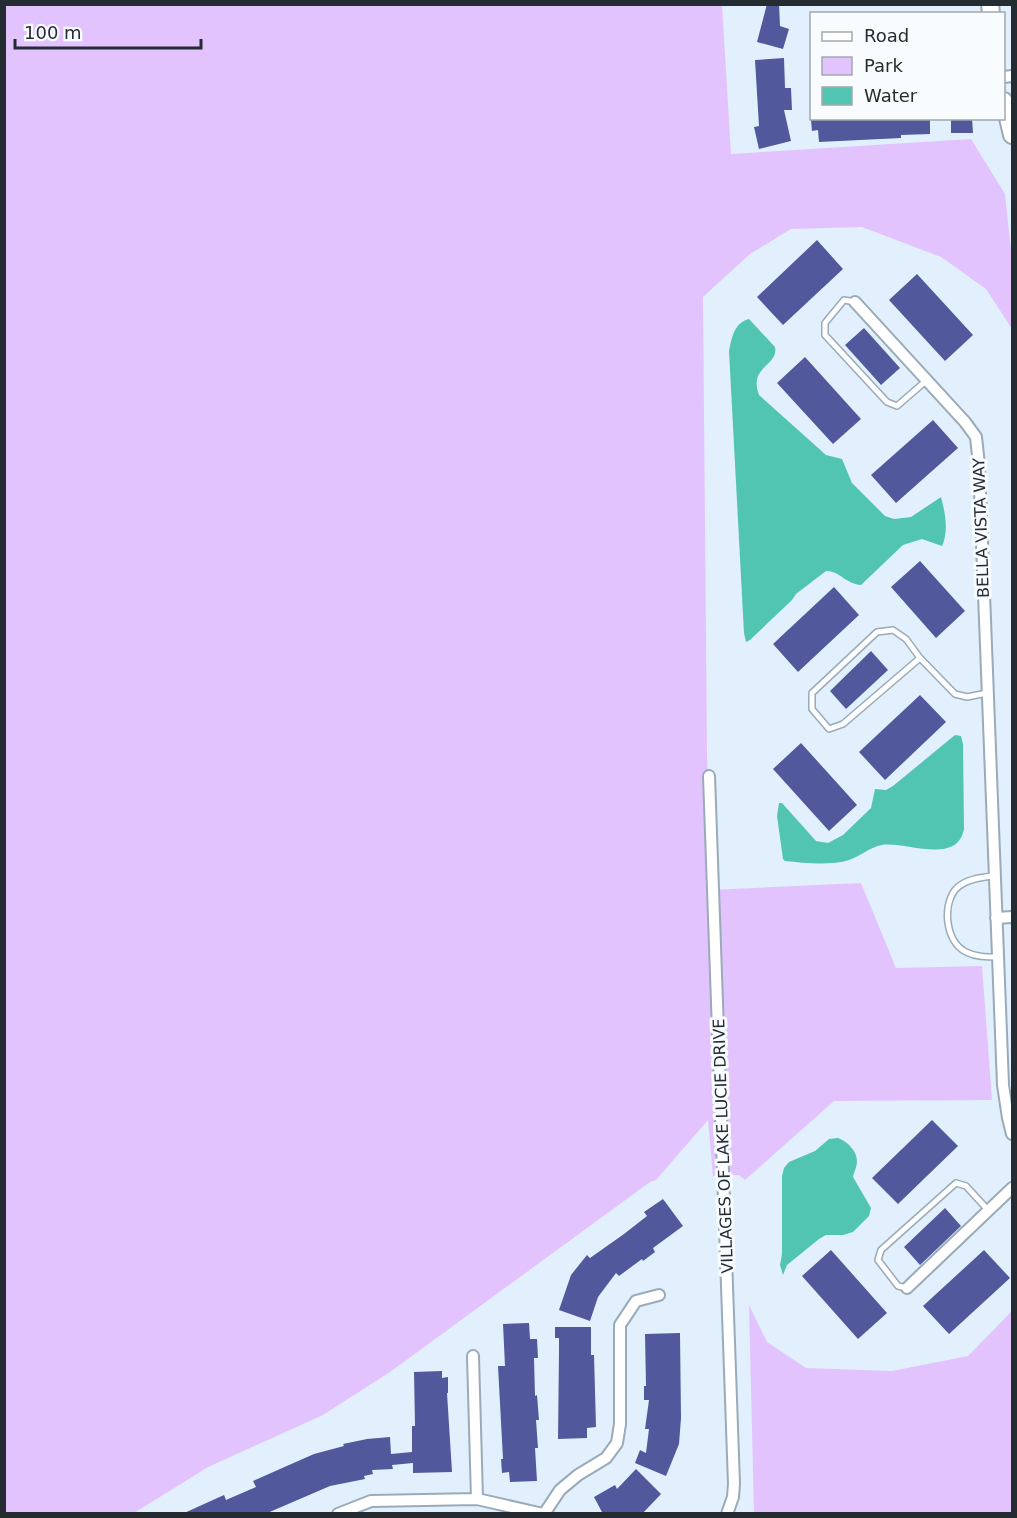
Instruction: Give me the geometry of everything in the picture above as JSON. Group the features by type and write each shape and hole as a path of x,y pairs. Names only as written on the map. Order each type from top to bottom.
{"street":[{"path":"1005,105 1012,135"},
{"name":"BELLA VISTA WAY","path":"855,302 965,422 976,437 979,465 1003,1085 1012,1134"},
{"name":"VILLAGES OF LAKE LUCIE DRIVE","path":"710,776 734,1484 733,1497 727,1514"},
{"path":"996,918 1012,917"},
{"path":"907,1288 1012,1188"},
{"path":"338,1514 371,1501 477,1499 526,1508 544,1514 560,1490 578,1475 606,1458 617,1443 620,1424 620,1325 636,1301 659,1295"},
{"path":"473,1356 477,1499"}],"lane":[{"path":"855,302 844,300 825,323 825,334 887,402 897,406 927,380"},
{"path":"920,658 843,724 829,729 812,708 812,693 877,632 892,630 906,639 920,658 955,694 967,697 987,693"},
{"path":"994,876 968,881 956,889 949,903 948,921 951,938 964,951 981,957 998,957"},
{"path":"907,1288 898,1286 878,1260 881,1250 956,1183 966,1186 988,1210"}],"green space":[{"path":"5,5 722,5 731,154 971,139 1005,194 1012,260 1012,329 986,289 941,257 862,227 791,229 750,254 703,297 707,753 711,890 861,883 896,968 982,966 992,1100 834,1101 745,1180 739,1175 713,1176 708,1120 656,1180 650,1182 390,1372 323,1415 208,1467 134,1513 5,1514"},
{"path":"749,1305 767,1342 806,1368 892,1371 968,1356 1012,1311 1012,1513 754,1513"}],"water":[{"path":"749,319 775,347 773,358 757,378 759,395 826,455 842,459 852,483 885,516 894,519 911,517 941,497 946,528 942,546 922,539 903,545 861,585 826,571 796,594 746,642 729,351 737,327"},
{"path":"955,735 961,736 963,744 964,829 959,840 951,847 929,849 882,845 849,860 834,863 800,863 783,859 777,816 779,803 782,803 816,841 828,843 843,835 871,808 875,789 886,790 893,786"},
{"path":"838,1138 848,1144 857,1157 853,1177 871,1208 869,1216 853,1232 843,1235 826,1235 819,1239 787,1265 783,1275 780,1265 784,1168 789,1162 815,1151 829,1139"}],"building":[{"path":"767,4 779,4 780,26 789,29 783,49 757,42"},
{"path":"784,58 785,88 791,88 792,110 784,110 791,141 759,149 754,127 759,126 755,60"},
{"path":"811,120 930,120 930,134 901,135 901,138 819,142 818,130 812,131"},
{"path":"951,120 972,120 973,133 951,133"},
{"path":"817,240 843,269 783,325 757,297"},
{"path":"917,274 973,335 945,361 889,300"},
{"path":"864,328 900,368 881,385 845,345"},
{"path":"805,357 861,419 833,444 777,383"},
{"path":"933,420 958,448 896,503 871,475"},
{"path":"920,561 965,611 936,638 891,587"},
{"path":"834,587 859,615 798,672 773,644"},
{"path":"871,651 888,670 846,709 830,691"},
{"path":"920,695 946,722 885,780 859,752"},
{"path":"801,743 857,805 829,831 773,769"},
{"path":"932,1120 958,1146 898,1204 872,1178"},
{"path":"663,1199 683,1226 653,1248 655,1252 643,1261 642,1259 619,1276 616,1273 598,1297 590,1321 559,1310 571,1275 587,1255 590,1258 624,1234 647,1216 644,1212"},
{"path":"945,1208 961,1226 920,1265 904,1247"},
{"path":"831,1250 887,1313 858,1339 802,1276"},
{"path":"984,1250 1010,1278 949,1334 923,1306"},
{"path":"529,1323 530,1339 537,1339 538,1358 534,1358 535,1396 537,1395 539,1420 536,1420 538,1448 535,1448 537,1481 510,1482 509,1472 502,1473 501,1459 503,1459 498,1366 505,1366 503,1324"},
{"path":"555,1327 591,1327 596,1427 587,1428 587,1438 558,1439 559,1338 555,1338"},
{"path":"680,1333 679,1444 666,1476 635,1463 640,1450 646,1453 649,1429 645,1429 649,1400 644,1400 645,1334"},
{"path":"442,1371 442,1378 448,1377 452,1472 413,1473 413,1463 392,1465 393,1469 372,1470 373,1474 364,1476 365,1479 330,1486 265,1514 182,1514 224,1495 226,1500 256,1487 253,1481 314,1454 344,1446 343,1444 390,1437 391,1454 412,1452 412,1426 415,1426 414,1372"},
{"path":"636,1469 661,1494 642,1514 603,1514 594,1497 615,1485 617,1489"}]}
